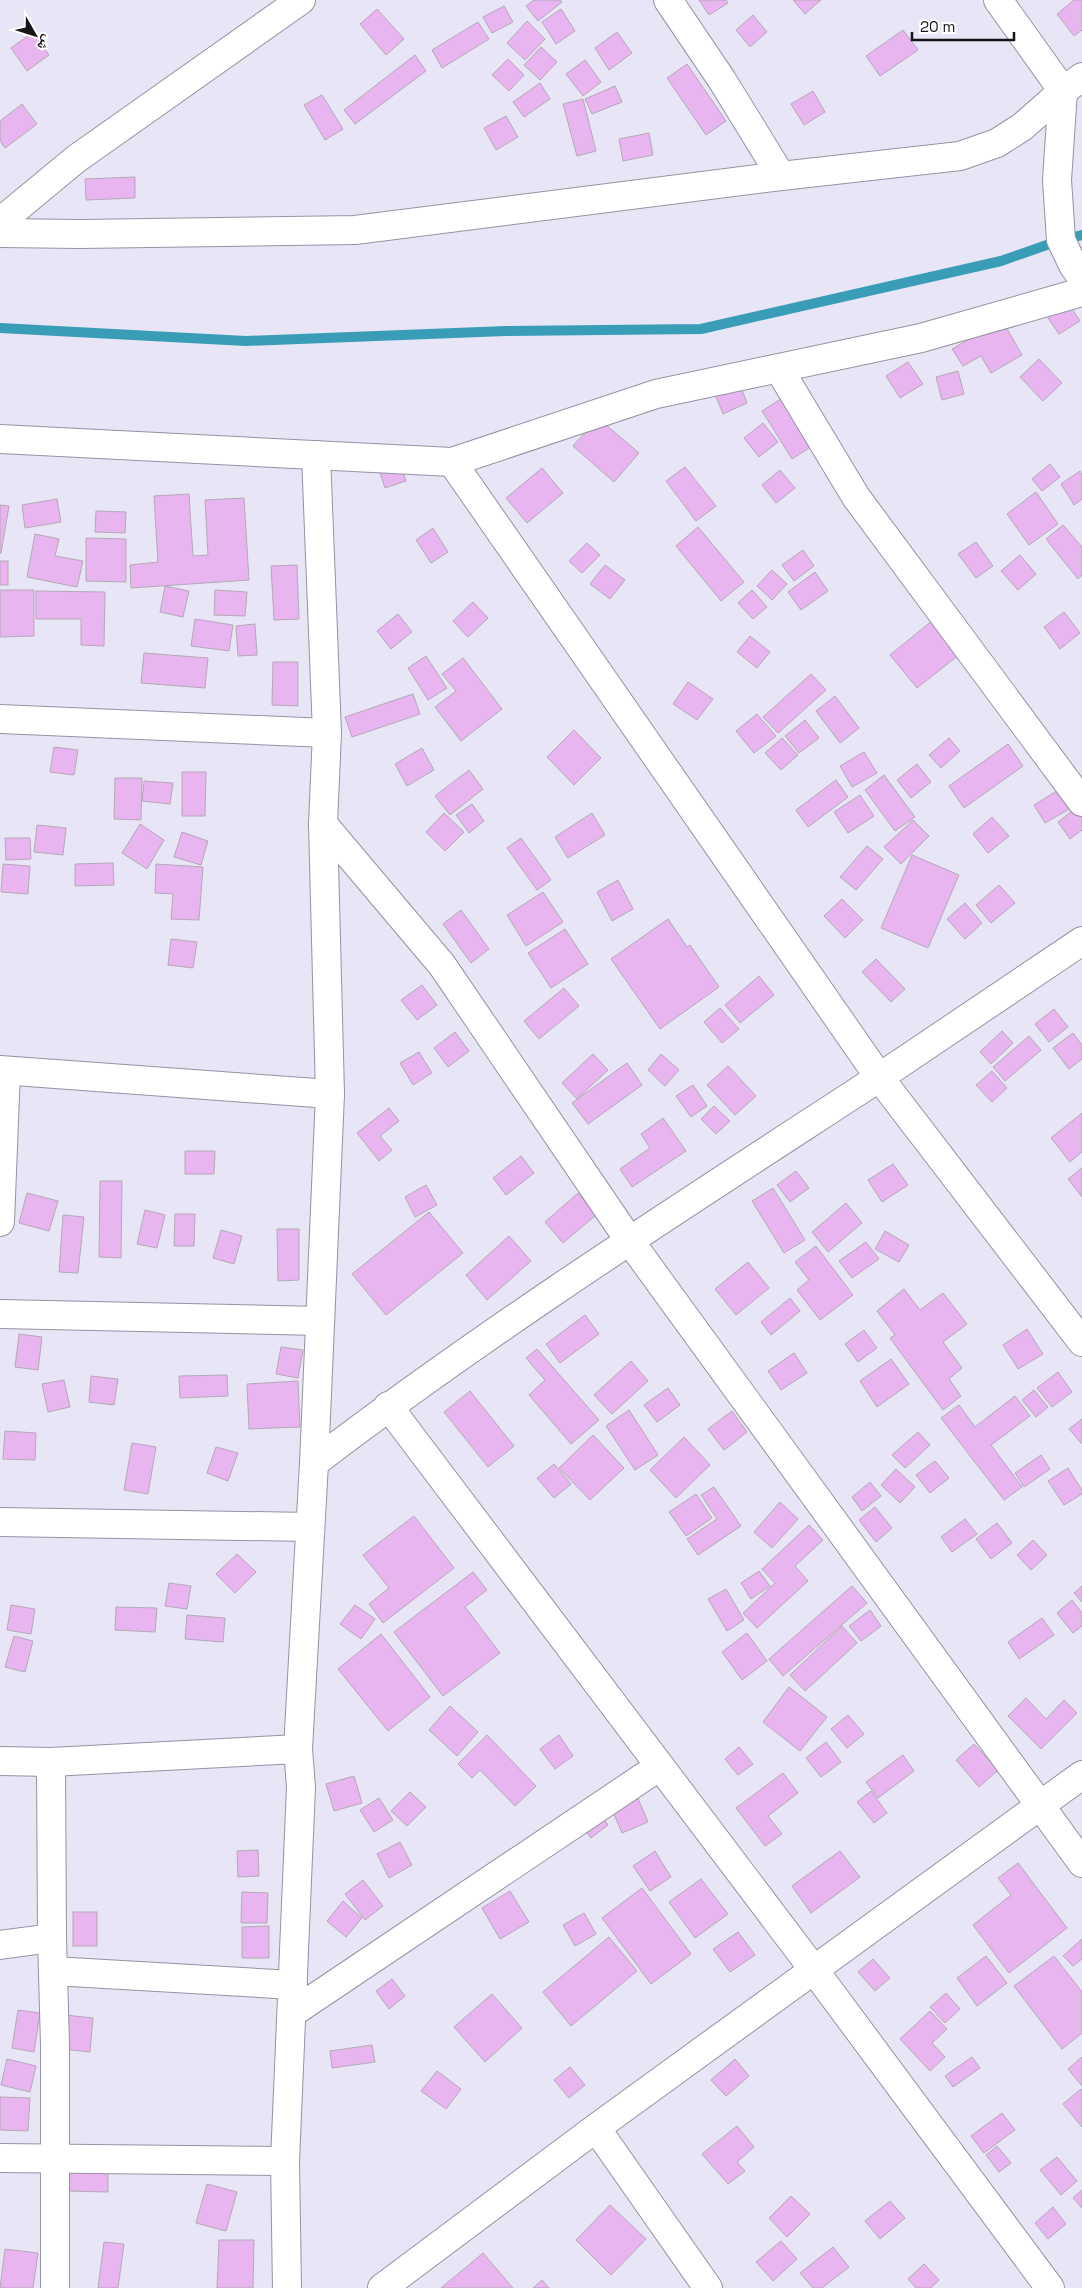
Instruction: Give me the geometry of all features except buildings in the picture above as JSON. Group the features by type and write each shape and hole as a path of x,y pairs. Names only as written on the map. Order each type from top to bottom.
{"street":[{"path":"0,222 76,159 301,0"},
{"path":"668,0 722,80 782,176"},
{"path":"998,0 1072,84"},
{"path":"0,233 80,234 355,230 782,176 960,156 997,143 1022,127 1072,84"},
{"path":"1072,84 1057,180 1061,240 1073,265 1082,278"},
{"path":"0,439 452,462 656,394 921,338 1082,292"},
{"path":"779,369 856,497 1082,802"},
{"path":"287,2288 286,2161 301,1787 298,1749 314,1463 330,1094 323,824 328,732 316,455"},
{"path":"452,462 879,1077 1082,1342"},
{"path":"0,719 328,732"},
{"path":"323,824 442,965 629,1240 1082,1863"},
{"path":"314,1463 388,1406 629,1240 879,1077 1082,941"},
{"path":"0,1222 3,1070 330,1094"},
{"path":"0,1314 320,1321"},
{"path":"388,1406 814,1970 1050,2288"},
{"path":"0,1522 310,1527"},
{"path":"0,1762 51,1762 298,1749"},
{"path":"51,1762 55,2045 55,2288"},
{"path":"292,2013 660,1766"},
{"path":"382,2288 596,2128 1082,1775"},
{"path":"0,1945 52,1938"},
{"path":"53,1971 293,1985"},
{"path":"596,2128 708,2288"},
{"path":"0,2158 286,2161"}],"waterway":[{"path":"0,328 246,341 506,331 701,329 1001,261 1061,240 1082,235"}]}
